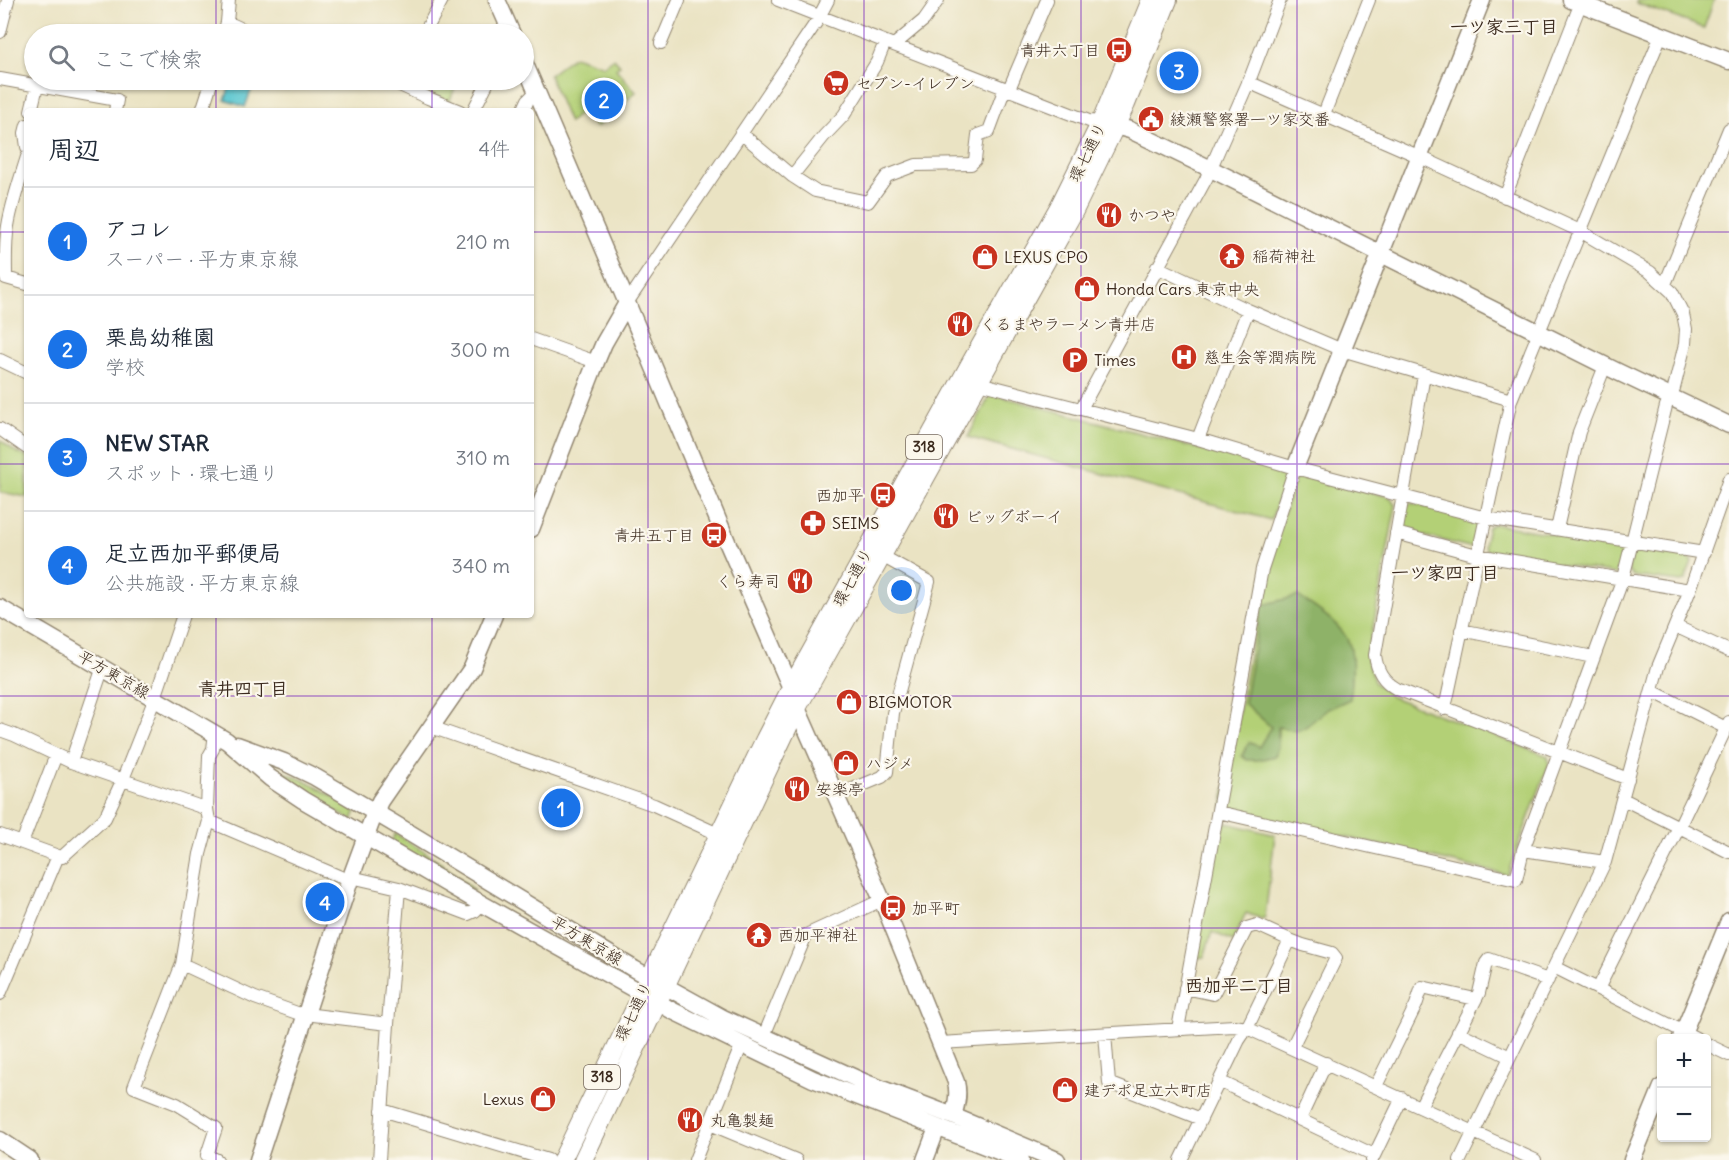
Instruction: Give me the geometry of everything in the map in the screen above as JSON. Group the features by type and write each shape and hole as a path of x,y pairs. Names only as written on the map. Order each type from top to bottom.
{"main road":[{"name":"環七通り","path":"562,1160 653,990 797,708 1074,211 1109,124 1151,0"},
{"name":"環七通り","path":"583,1160 718,834 791,688 964,374 1109,124 1168,0"}],"street":[{"path":"0,32 8,0"},
{"path":"229,0 227,22 231,24"},
{"path":"429,24 442,0"},
{"path":"497,0 508,24"},
{"path":"661,43 679,0"},
{"path":"778,0 1089,121 1109,124 1211,169 1605,366 1729,425"},
{"path":"534,520 608,335 627,303 820,16 828,0"},
{"path":"792,176 824,136 844,116 890,44 924,20 938,0"},
{"path":"742,134 792,176 815,191 868,202 887,176 916,165 971,164 975,160 978,135 989,132 1047,0"},
{"path":"1081,409 1211,169 1280,0"},
{"path":"1324,114 1369,0"},
{"path":"1178,1029 1262,569 1295,468 1482,0"},
{"path":"1505,197 1578,1 1729,61"},
{"path":"1444,709 1511,400 1661,35"},
{"path":"0,79 24,83"},
{"path":"1218,812 1515,880 1523,850 1558,752 1623,578 1666,406 1685,344 1686,329 1683,314 1672,292 1665,284 1650,272 1580,231 1418,156 1248,82"},
{"path":"534,87 791,688 797,708 882,900 940,1042 958,1091 953,1116"},
{"path":"32,108 37,90"},
{"path":"61,90 117,100 116,108"},
{"path":"203,108 209,90"},
{"path":"413,90 453,108"},
{"path":"475,108 484,90"},
{"path":"524,108 536,92"},
{"path":"1665,284 1729,129"},
{"path":"24,166 11,206 3,252 6,278 24,283"},
{"path":"1157,267 1248,310 1342,350 1511,400"},
{"path":"1198,439 1248,310"},
{"path":"534,340 596,362"},
{"path":"0,360 24,372"},
{"path":"1557,529 1580,432 1605,366"},
{"path":"1424,375 1375,655 1377,668 1386,682 1396,689 1628,779"},
{"path":"979,383 1198,439 1295,468 1486,518 1704,553"},
{"path":"0,429 24,446"},
{"path":"1460,1160 1605,862 1658,667 1704,553 1729,479"},
{"path":"1396,533 1477,555 1690,590"},
{"path":"836,796 882,777 887,772 893,713 929,582 882,556"},
{"name":"平方東京線","path":"0,608 221,737 315,777 375,812 653,990 673,1011 813,1079 1021,1160"},
{"path":"0,835 62,857 105,818 155,698 182,618"},
{"path":"258,1160 375,812 380,801 472,668 493,618"},
{"path":"1675,626 1729,651"},
{"path":"1461,630 1593,657"},
{"path":"71,762 103,667"},
{"path":"1598,989 1728,725 1652,691"},
{"path":"431,727 654,805 718,834"},
{"path":"0,730 71,762 119,780 123,779 208,815 351,879 399,888 468,914 482,904"},
{"path":"217,1160 207,1155 216,1128 177,1104 134,1087 182,964 208,815 209,756 221,737"},
{"name":"平方東京線","path":"221,737 270,778 303,800 482,904 653,990 723,1018 866,1083 953,1116 1057,1160"},
{"path":"22,843 56,755"},
{"path":"1623,799 1729,852"},
{"path":"1523,850 1605,862"},
{"path":"0,994 58,856"},
{"path":"379,1160 399,888"},
{"path":"764,1038 806,935 882,900"},
{"path":"1688,1034 1729,921"},
{"path":"1185,988 1214,994 1247,928 1257,925 1303,945 1332,952 1336,958 1292,1047"},
{"path":"1181,1160 1290,940"},
{"path":"1419,1107 1479,993 1488,959 1548,980"},
{"path":"182,964 255,998 297,1013 388,1024"},
{"path":"1554,968 1683,1034"},
{"path":"1376,1086 1416,1005 1422,987 1475,999"},
{"path":"940,1042 1234,1026 1247,1028 1527,1158"},
{"path":"1458,1032 1510,1058"},
{"path":"1106,1034 1109,1083 1202,1119"},
{"path":"695,1160 742,1044"},
{"path":"1711,1046 1729,1055"},
{"path":"1300,1119 1326,1063"},
{"path":"1219,1081 1373,1157 1402,1098"},
{"path":"1632,1160 1662,1088"},
{"path":"382,1110 548,1160"},
{"path":"710,1124 796,1160"},
{"path":"925,1160 937,1128"},
{"path":"0,1140 30,1160"}],"green space":[{"path":"1637,0 1714,0 1704,28 1636,3"},
{"path":"574,56 604,66 614,58 620,65 616,69 636,92 596,127 582,111 569,123 549,75"},
{"path":"422,90 454,90 449,102"},
{"path":"991,394 1284,471 1287,474 1271,520 968,437"},
{"path":"0,440 24,456 24,496 0,492"},
{"path":"1300,474 1390,497 1396,505 1367,659 1374,682 1392,697 1548,756 1549,764 1507,875 1222,808 1264,571 1296,477"},
{"path":"1411,503 1475,520 1479,527 1474,545 1469,547 1404,531 1401,525 1404,506"},
{"path":"1494,524 1622,546 1625,551 1621,569 1615,574 1488,552 1484,546 1488,527"},
{"path":"1637,548 1688,557 1692,562 1685,580 1681,582 1633,576 1628,571 1632,552"},
{"path":"1298,596 1334,623 1349,643 1352,663 1350,699 1328,709 1304,728 1296,731 1278,727 1278,746 1275,756 1247,760 1242,756 1249,742 1259,747 1271,727 1244,703 1262,605"},
{"path":"275,768 312,784 356,810 352,821 305,793"},
{"path":"1220,821 1275,835 1265,917 1262,919 1246,913 1233,941 1212,932 1204,957 1194,958"},
{"path":"395,833 437,860 474,890 391,843"}],"water":[{"path":"228,90 251,90 245,107 225,100"}],"place":[{"name":"青井六丁目","path":"1119,50"},
{"name":"NEW STAR","path":"1179,71"},
{"name":"セブン-イレブン","path":"836,83"},
{"name":"栗島幼稚園","path":"604,100"},
{"name":"綾瀬警察署一ツ家交番","path":"1151,119"},
{"name":"かつや","path":"1109,215"},
{"name":"稲荷神社","path":"1232,256"},
{"name":"LEXUS CPO","path":"985,257"},
{"name":"Honda Cars 東京中央","path":"1087,289"},
{"name":"くるまやラーメン青井店","path":"960,324"},
{"name":"慈生会等潤病院","path":"1184,357"},
{"name":"Times","path":"1075,360"},
{"name":"西加平","path":"883,495"},
{"name":"ビッグボーイ","path":"946,516"},
{"name":"SEIMS","path":"813,523"},
{"name":"青井五丁目","path":"714,535"},
{"name":"くら寿司","path":"800,581"},
{"name":"BIGMOTOR","path":"849,702"},
{"name":"ハジメ","path":"846,763"},
{"name":"安楽亭","path":"797,789"},
{"name":"アコレ","path":"561,808"},
{"name":"足立西加平郵便局","path":"325,902"},
{"name":"加平町","path":"893,908"},
{"name":"西加平神社","path":"759,935"},
{"name":"建デポ足立六町店","path":"1065,1090"},
{"name":"Lexus","path":"543,1099"},
{"name":"丸亀製麺","path":"690,1120"}],"district":[{"name":"一ツ家三丁目","path":"1504,27"},
{"name":"一ツ家四丁目","path":"1445,573"},
{"name":"青井四丁目","path":"243,689"},
{"name":"西加平二丁目","path":"1239,986"}]}
